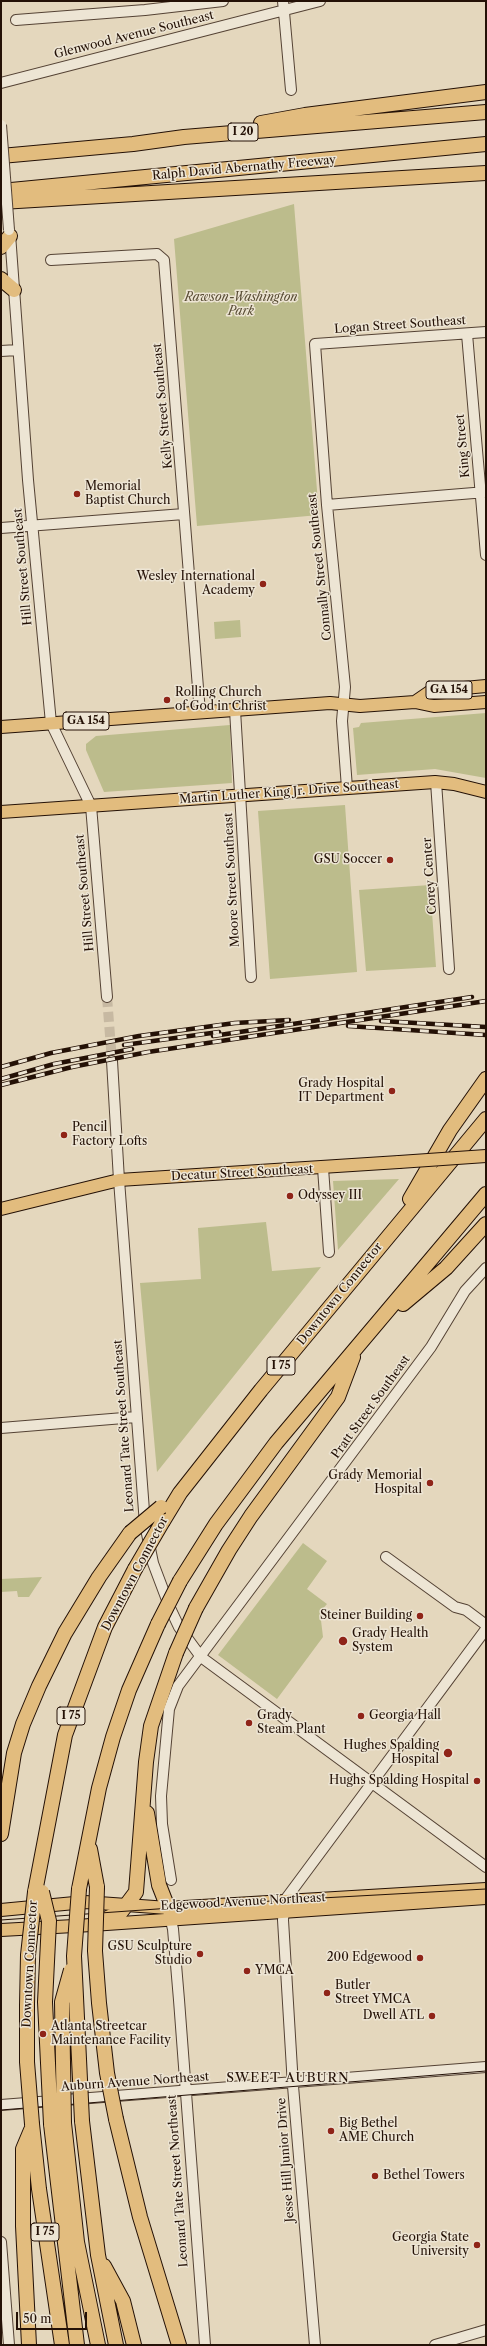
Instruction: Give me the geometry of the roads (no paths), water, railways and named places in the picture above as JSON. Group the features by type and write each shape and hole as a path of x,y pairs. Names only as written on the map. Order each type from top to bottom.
{"highway":[{"path":"184,137 305,115 486,92"},
{"name":"I 20","path":"1,156 133,144 184,137 486,112"},
{"name":"Ralph David Abernathy Freeway","path":"1,191 486,144"},
{"path":"364,157 486,150"},
{"path":"1,202 486,173"},
{"path":"1,279 14,290"},
{"path":"384,1240 450,1130 486,1079"},
{"name":"Downtown Connector","path":"62,2345 32,2126 27,2062 26,2005 29,1948 38,1892 38,1872 65,1735 71,1715 105,1627 162,1514 384,1240 486,1120"},
{"path":"116,2345 98,2255 82,2121 74,1956 79,1889 89,1838 113,1737 129,1690 158,1624 196,1553 240,1489 313,1398 486,1194"},
{"path":"376,1325 446,1268 486,1224"},
{"path":"92,1925 114,1916 128,1905 136,1892 141,1816 151,1726 176,1654 196,1608 229,1550 251,1516 338,1397 355,1350"},
{"path":"1,1834 14,1752 23,1724 64,1633 99,1577 130,1533 162,1514"},
{"path":"145,1786 151,1842 159,1885 169,1914"},
{"path":"89,1838 97,1887 95,1951 99,2003 108,2080 140,2217 179,2345"},
{"path":"38,1892 49,1921 45,2002 57,2123 77,2242 98,2345"},
{"path":"74,1956 62,2002 55,2173 77,2345"},
{"path":"29,2345 23,2226 23,2150 32,2126"},
{"path":"98,2255 123,2301 134,2345"},
{"path":"76,2328 80,2345"}],"main road":[{"name":"GA 154","path":"415,702 431,691 486,686"},
{"name":"GA 154","path":"1,727 235,710 344,704 360,706 415,702 434,706 486,702"},
{"name":"Martin Luther King Jr. Drive Southeast","path":"1,812 436,782 486,792"},
{"name":"Decatur Street Southeast","path":"1,1209 119,1180 323,1168 486,1156"},
{"name":"Edgewood Avenue Northeast","path":"1,1930 92,1925 169,1914 284,1906 486,1888"},
{"name":"Edgewood Avenue Northeast","path":"284,1906 486,1898"},
{"name":"Edgewood Avenue Northeast","path":"1,1910 85,1902 128,1905 169,1914"}],"street":[{"name":"Glenwood Avenue Southeast","path":"16,20 144,6 223,1"},
{"name":"Glenwood Avenue Southeast","path":"1,83 283,6 320,1"},
{"path":"283,6 291,90"},
{"name":"Hill Street Southeast","path":"1,126 7,238 14,290 32,526 51,723 91,806 107,997"},
{"name":"Kelly Street Southeast","path":"50,260 157,254 164,260 200,713"},
{"name":"Logan Street Southeast","path":"315,344 486,332"},
{"name":"King Street","path":"467,334 483,492 486,555"},
{"name":"Connally Street Southeast","path":"315,344 327,505 345,687 342,720 347,788"},
{"path":"1,351 18,350"},
{"path":"327,505 483,492"},
{"path":"1,528 184,514"},
{"name":"Moore Street Southeast","path":"235,710 252,977"},
{"name":"Corey Center","path":"436,782 449,969"},
{"path":"112,1061 119,1180"},
{"path":"323,1168 329,1252"},
{"name":"Leonard Tate Street Southeast","path":"119,1180 145,1524 153,1563 173,1614 201,1657"},
{"name":"Pratt Street Southeast","path":"171,1880 162,1824 161,1796 169,1709 178,1686 431,1347 465,1292 486,1268"},
{"path":"1,1428 136,1417"},
{"path":"386,1557 455,1607 466,1610 486,1625"},
{"path":"284,1906 371,1782 486,1629"},
{"path":"201,1657 486,1867"},
{"name":"Jesse Hill Junior Drive","path":"284,1906 293,2082 315,2345"},
{"name":"Leonard Tate Street Northeast","path":"169,1914 185,2091 205,2345"},
{"name":"Auburn Avenue Northeast","path":"1,2105 486,2067"},
{"path":"1,2242 9,2345"},
{"path":"435,2345 486,2330"}],"tunnel":[{"path":"107,997 112,1061"}],"tram line":[{"path":"1,1920 285,1900 486,1889"},
{"path":"1,2110 486,2071"}],"railway":[{"path":"213,1036 472,997"},
{"path":"1,1085 72,1067 148,1052 486,1001"},
{"path":"1,1067 51,1053 139,1036 235,1023 289,1020"},
{"path":"381,1021 486,1027"},
{"path":"348,1026 486,1035"},
{"path":"124,1045 219,1032"},
{"path":"1,1079 54,1064 132,1049"}],"place":[{"name":"Memorial Baptist Church","path":"77,494"},
{"name":"Wesley International Academy","path":"263,584"},
{"name":"Rolling Church of God in Christ","path":"167,700"},
{"name":"GSU Soccer","path":"390,860"},
{"name":"Grady Hospital IT Department","path":"392,1091"},
{"name":"Pencil Factory Lofts","path":"64,1135"},
{"name":"Odyssey III","path":"290,1196"},
{"name":"Grady Memorial Hospital","path":"430,1483"},
{"name":"Steiner Building","path":"420,1616"},
{"name":"Grady Health System","path":"343,1641"},
{"name":"Georgia Hall","path":"361,1716"},
{"name":"Grady Steam Plant","path":"249,1723"},
{"name":"Hughes Spalding Hospital","path":"448,1753"},
{"name":"Hughs Spalding Hospital","path":"477,1781"},
{"name":"GSU Sculpture Studio","path":"200,1954"},
{"name":"200 Edgewood","path":"420,1958"},
{"name":"YMCA","path":"247,1971"},
{"name":"Butler Street YMCA","path":"327,1993"},
{"name":"Dwell ATL","path":"432,2016"},
{"name":"Atlanta Streetcar Maintenance Facility","path":"43,2034"},
{"name":"Big Bethel AME Church","path":"331,2131"},
{"name":"Bethel Towers","path":"375,2176"},
{"name":"Georgia State University","path":"477,2245"}],"district":[{"name":"SWEET AUBURN","path":"288,2078"}],"park label":[{"name":"Rawson-Washington Park","path":"241,305"}]}
